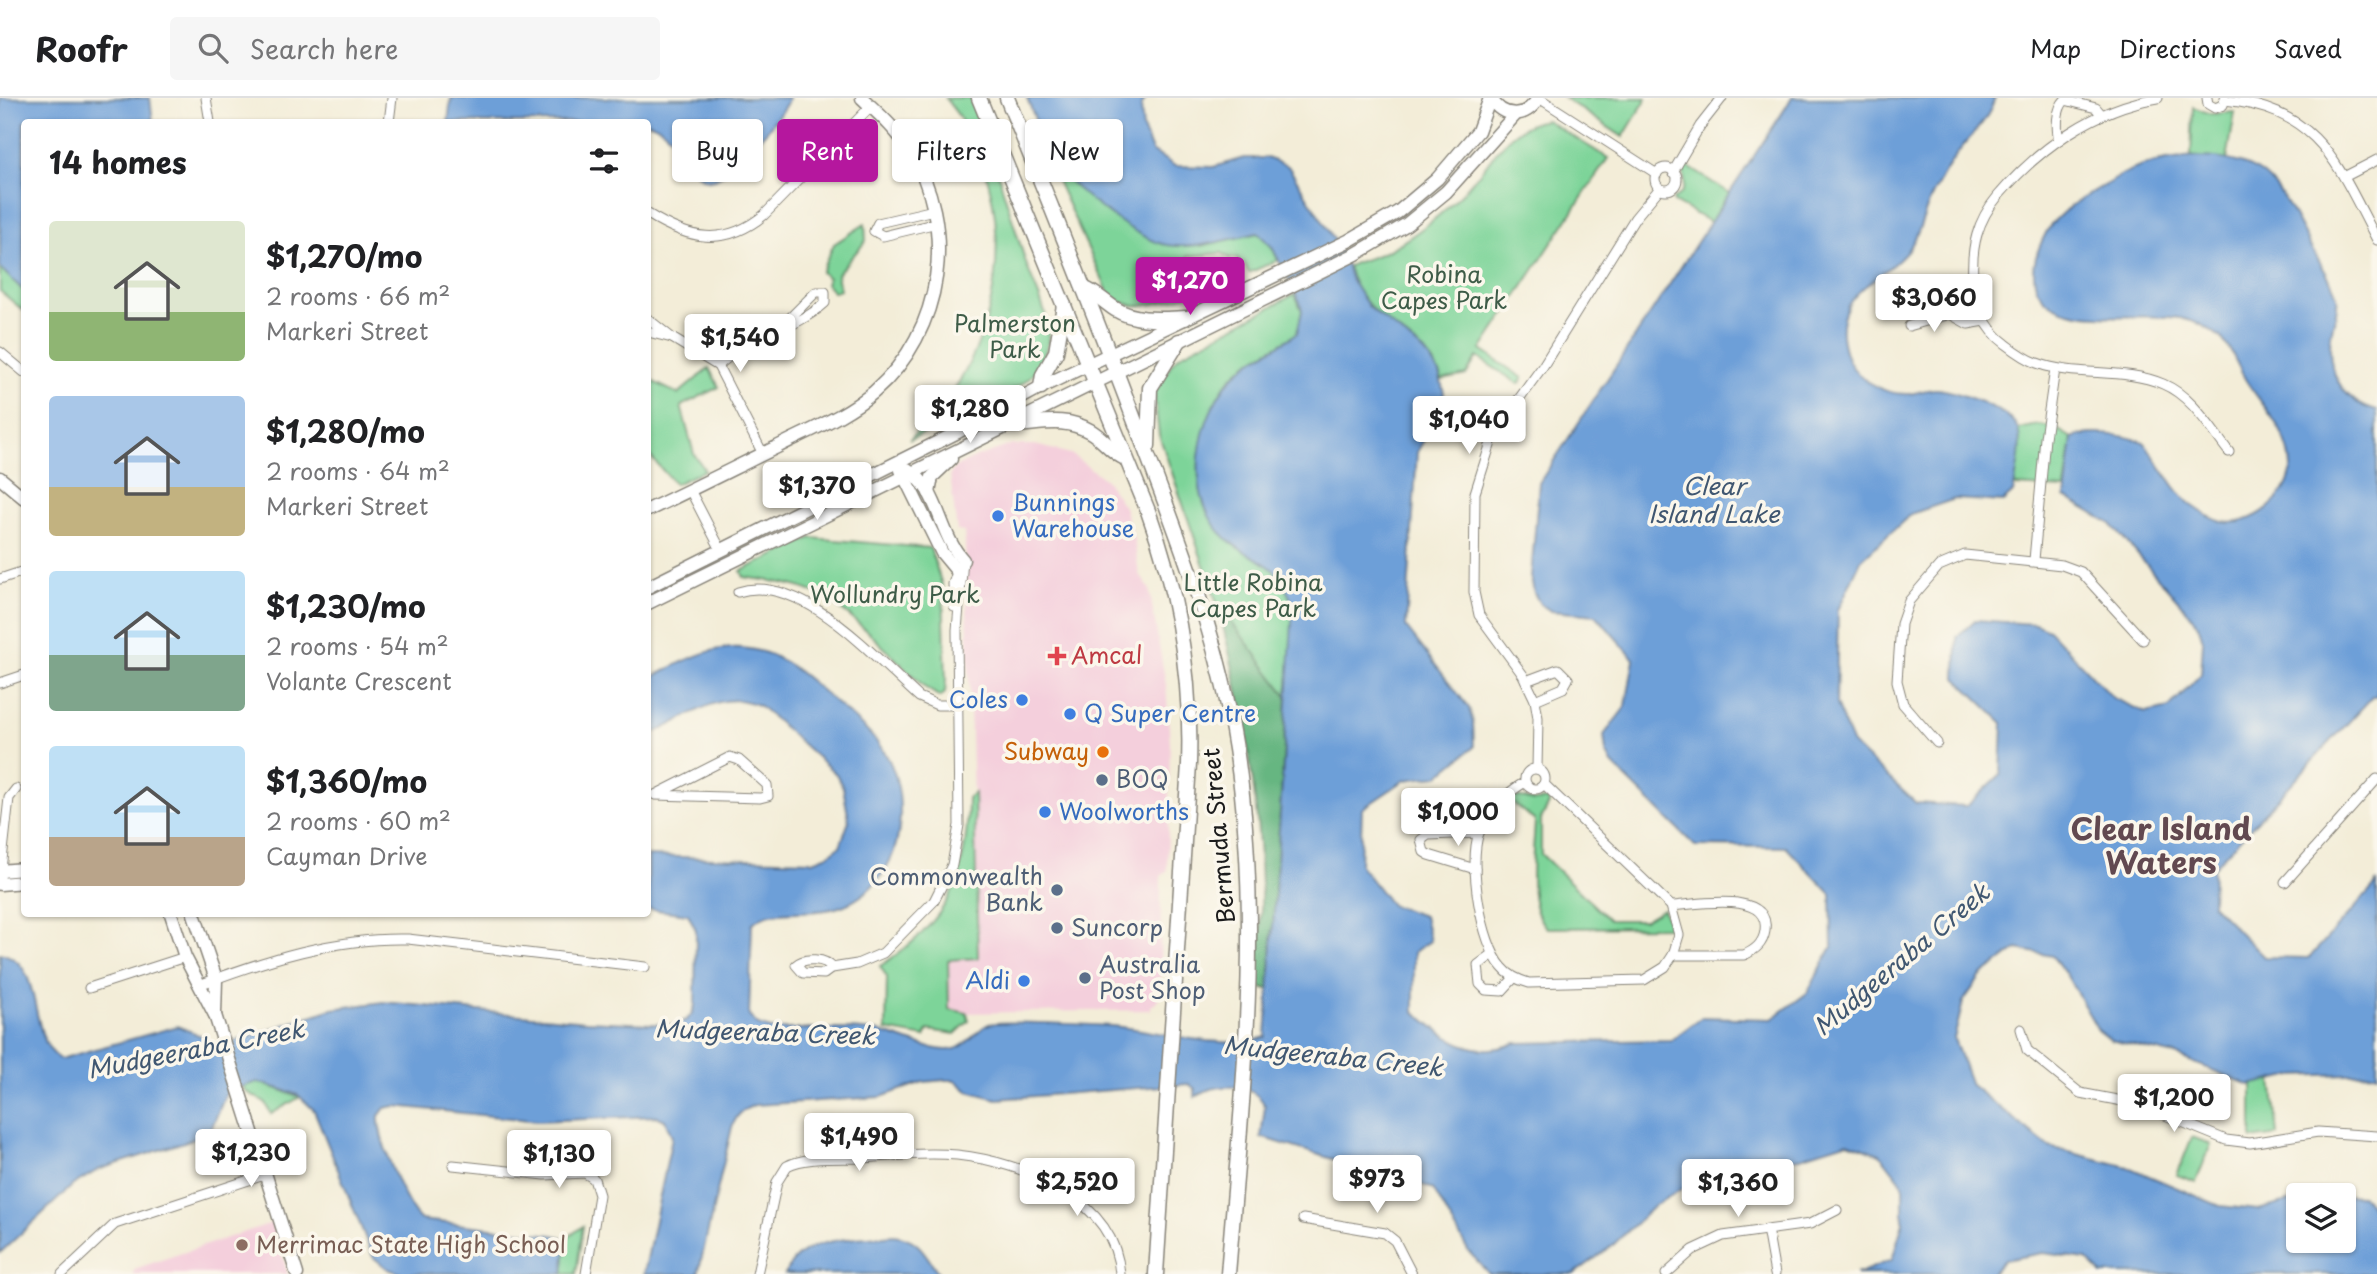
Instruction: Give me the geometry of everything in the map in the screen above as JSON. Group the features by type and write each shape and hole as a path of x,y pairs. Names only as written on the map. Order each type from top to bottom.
{"main road":[{"name":"Bermuda Street","path":"979,98 1125,458 1167,570 1182,638 1188,687 1189,764 1170,1093 1156,1274"},
{"name":"Bermuda Street","path":"1007,98 1117,372 1195,582 1231,719 1245,822 1249,888 1244,1031 1228,1274"},
{"path":"1491,98 1500,110 1515,115"},
{"path":"651,585 898,463 1041,387 1348,241 1398,212 1437,179 1478,131 1491,98"},
{"path":"651,602 1356,254 1407,224 1446,192 1515,115 1529,110 1538,98"},
{"path":"651,509 856,406 876,391 900,364 916,339 932,303 938,262 937,223 925,180 910,150 866,102"},
{"path":"1083,288 1097,293 1117,310 1133,317 1185,318"},
{"path":"1041,387 1043,375 1056,352 1064,305"},
{"path":"1147,454 1150,388 1179,341"},
{"path":"1009,425 1050,421 1071,423 1091,432 1113,453 1125,458"},
{"path":"926,520 932,513 934,475 964,447"},
{"path":"898,463 931,497 961,569"},
{"path":"908,475 944,557 961,569"},
{"path":"0,478 21,490"},
{"path":"0,871 21,869"},
{"path":"0,884 21,882"},
{"path":"172,917 185,957 215,1014 297,1274"},
{"path":"195,917 216,979 215,1014"},
{"path":"1219,1274 1235,1188"}],"street":[{"path":"206,98 210,119"},
{"path":"389,119 392,98"},
{"path":"1538,98 1657,174"},
{"path":"1673,172 1664,169 1657,174 1656,183 1660,188 1667,190 1675,185 1673,172 1700,126 1722,98"},
{"path":"2158,98 2136,102 2102,115 2059,140 2021,170 1982,215 1972,253 1974,286 1984,321 1997,338 2020,354 2055,369 2139,377 2164,384 2195,409 2229,452"},
{"path":"2206,98 2215,108 2225,99 2253,103 2287,114 2310,132 2344,177 2377,240"},
{"path":"2059,140 2056,130 2064,100 2096,108 2102,115"},
{"path":"651,215 678,232 701,236 724,235 746,227 764,215 866,102"},
{"path":"2344,177 2377,160"},
{"path":"1537,769 1538,730 1535,700 1526,681 1479,615 1474,592 1475,494 1480,468 1494,433 1536,376 1634,218 1660,188"},
{"path":"934,209 878,223 874,231 883,236 937,223"},
{"path":"1950,314 1954,295 1960,288 1974,286"},
{"path":"718,366 733,354 774,334 813,314 825,303 825,292 816,292 774,334"},
{"path":"1909,326 1950,314 1968,324 1984,321"},
{"path":"651,320 672,338 718,366 763,454"},
{"path":"651,333 672,338"},
{"path":"0,352 21,370"},
{"path":"2034,560 2045,438 2055,369"},
{"path":"690,490 721,550"},
{"path":"1937,743 1903,704 1897,681 1901,624 1909,601 1940,566 1965,555 2034,560 2081,572 2143,640"},
{"path":"832,968 866,961 883,953 926,911 941,890 952,865 959,837 957,630 953,591 961,569"},
{"path":"0,579 21,572"},
{"path":"738,593 750,589 772,589 806,601 919,697 937,705 958,705"},
{"path":"1526,681 1558,669 1566,675 1568,680 1563,688 1535,700"},
{"path":"0,683 21,676"},
{"path":"730,757 739,760 767,785 769,792 760,798 651,795 730,757"},
{"path":"1525,782 1526,773 1537,769"},
{"path":"1537,769 1545,775 1544,783"},
{"path":"2285,882 2377,779"},
{"path":"1525,782 1533,789 1544,783"},
{"path":"1525,782 1506,794 1491,811 1475,847 1475,869 1493,954 1503,970 1514,978 1529,983 1632,982 1654,975 1673,955 1679,935 1671,906 1544,783"},
{"path":"0,878 9,799 16,789"},
{"path":"1475,869 1429,855 1424,852 1421,840 1428,835 1479,833"},
{"path":"1671,906 1741,902 1759,910 1765,922 1762,942 1754,951 1744,955 1673,955"},
{"path":"199,985 336,943 375,938 645,967"},
{"path":"1493,954 1478,965 1480,984 1486,990 1502,991 1514,978"},
{"path":"89,988 185,957"},
{"path":"2021,1029 2027,1050 2080,1093 2138,1104 2226,1140 2250,1143 2318,1132 2377,1136"},
{"path":"757,1274 777,1182 787,1166 848,1158 939,1154 1009,1166 1081,1202 1110,1233 1120,1274"},
{"path":"453,1165 545,1175 585,1173 594,1179 599,1195 586,1274"},
{"path":"62,1274 115,1224 264,1175"},
{"path":"1666,1274 1707,1242 1723,1236 1810,1224 1837,1210"},
{"path":"1303,1219 1385,1233 1395,1241 1412,1274"},
{"path":"1767,1230 1775,1274"}],"shaded area":[{"name":"Q Super Centre","path":"1011,445 1035,445 1071,454 1107,481 1124,507 1134,539 1139,574 1149,588 1166,685 1170,743 1167,872 1161,876 1160,995 1155,1004 1151,1005 1151,1010 961,1013 949,1010 948,960 978,958 965,543 964,532 957,531 950,475 955,467"},
{"name":"Merrimac State High School","path":"272,1223 288,1274 131,1274 137,1268"}],"green space":[{"name":"Palmerston Park","path":"945,98 970,98 978,119 960,119"},
{"path":"1564,98 1647,98 1623,137"},
{"path":"2193,107 2211,114 2235,112 2227,160 2191,156"},
{"name":"Robina Capes Park","path":"1546,120 1608,158 1481,350 1523,378 1519,384 1477,357 1466,375 1442,380 1423,351 1366,302 1355,286 1348,266 1389,250 1423,228 1464,191 1513,135 1534,123"},
{"path":"1684,164 1729,193 1710,222 1674,202 1673,199 1684,187"},
{"name":"Palmerston Park","path":"988,182 1000,182 1047,321 1046,349 1035,371 1026,381 976,410 909,440 953,392 975,350 988,314 995,277 993,201"},
{"path":"1058,182 1072,182 1107,213 1201,246 1258,233 1272,247 1278,260 1249,273 1244,263 1239,264 1238,258 1230,258 1222,253 1188,256 1192,294 1159,303 1137,305 1117,300 1108,292"},
{"path":"865,224 866,241 837,274 840,290 833,292 826,283 828,278 821,272 834,244"},
{"path":"0,268 21,288 21,308 0,291"},
{"name":"Little Robina Capes Park","path":"1295,294 1302,311 1297,333 1246,364 1231,378 1210,414 1199,457 1203,500 1211,519 1232,542 1276,571 1288,589 1293,614 1293,642 1287,696 1217,603 1159,435 1154,394 1172,363 1180,355"},
{"path":"709,368 719,387 681,406 694,454 705,470 675,484 651,457 651,380 678,394"},
{"path":"2039,425 2055,428 2072,438 2065,489 2015,486 2018,429"},
{"name":"Wollundry Park","path":"811,538 930,548 943,588 945,693 940,697 926,688 861,626 819,595 792,585 744,577 741,571"},
{"path":"1217,603 1287,696 1269,989 1256,988 1261,900 1257,815 1241,708"},
{"path":"974,793 978,958 948,960 949,1009 967,1013 969,1021 955,1034 928,1030 925,1037 886,1030 887,977 880,966 923,932 950,895 964,852 968,798"},
{"path":"1518,797 1534,801 1548,800 1549,804 1541,819 1541,854 1609,920 1644,920 1663,909 1670,927 1547,928 1535,907 1533,893 1535,821 1510,801"},
{"path":"2272,1080 2278,1135 2252,1139 2252,1084"},
{"path":"258,1082 300,1097 271,1114 266,1103 245,1091 243,1086"},
{"path":"2192,1137 2211,1144 2196,1182 2177,1175"},
{"path":"583,1226 576,1274 563,1274 566,1248 563,1241"}],"water":[{"path":"0,98 150,98 153,119 21,119 21,288 0,268"},
{"path":"451,98 789,98 763,135 763,119 672,119 672,139 661,128 651,123 651,119 448,119"},
{"name":"Clear Island Lake","path":"1027,98 1146,98 1141,107 1143,129 1152,151 1175,166 1213,167 1244,158 1267,158 1288,166 1342,252 1351,279 1369,307 1425,352 1439,373 1444,393 1441,411 1417,452 1406,627 1469,708 1473,722 1474,747 1438,776 1405,780 1362,809 1360,865 1391,905 1424,916 1430,941 1414,952 1414,1011 1460,1044 1486,1049 1515,1043 1671,1040 1702,1017 1772,1019 1807,993 1832,947 1831,894 1786,847 1695,846 1612,764 1606,752 1604,735 1626,706 1634,659 1596,615 1551,611 1540,604 1534,593 1531,577 1539,483 1792,98 1995,98 1984,121 1945,172 1912,244 1851,301 1844,315 1842,332 1850,363 1871,384 1899,394 1935,389 1968,397 2005,415 2018,429 2020,444 2013,493 2003,502 1955,499 1911,514 1861,560 1838,610 1836,704 1853,745 1916,803 1967,806 2001,774 2003,723 1956,678 1957,637 1975,620 2035,624 2049,630 2113,698 2146,713 2169,708 2201,674 2203,641 2199,627 2188,612 2111,524 2065,497 2072,438 2088,434 2108,434 2144,442 2187,501 2216,519 2234,523 2258,515 2278,499 2285,489 2291,467 2286,443 2228,347 2215,333 2180,318 2100,316 2060,309 2045,300 2036,286 2034,265 2047,231 2062,214 2090,194 2136,168 2176,159 2219,158 2240,163 2271,182 2288,204 2335,291 2337,306 2330,349 2331,361 2339,383 2354,400 2377,411 2377,697 2372,697 2213,868 2212,904 2264,957 2309,958 2377,883 2377,1073 2290,1076 2249,1085 2175,1055 2111,1040 2098,1030 2066,974 2052,956 2017,949 1981,976 1963,1002 1954,1039 1971,1085 2049,1147 2128,1167 2220,1206 2258,1210 2286,1202 2286,1253 2356,1253 2356,1196 2362,1196 2377,1214 2377,1274 2102,1274 2086,1259 2043,1253 2004,1260 1991,1274 1856,1274 1892,1260 1903,1222 1903,1184 1880,1154 1848,1142 1769,1167 1694,1182 1655,1205 1613,1245 1574,1274 1489,1274 1469,1252 1433,1189 1382,1169 1355,1166 1261,1137 1265,1106 1252,1092 1223,1087 1195,1097 1195,1089 1189,1084 997,1099 968,1091 955,1080 923,1082 881,1097 755,1105 743,1111 732,1127 698,1274 644,1274 672,1137 665,1120 657,1116 538,1121 395,1106 385,1108 379,1116 382,1139 400,1187 421,1220 553,1235 562,1237 566,1248 563,1274 400,1273 388,1269 373,1257 314,1110 298,1095 258,1082 227,1091 209,1134 98,1170 73,1185 0,1253 0,953 15,960 24,971 42,1035 49,1049 60,1059 178,1026 206,1038 214,1048 332,1009 383,1002 586,1021 673,1025 687,1019 695,1005 696,930 688,914 651,909 651,856 813,861 840,846 849,821 843,787 836,774 760,706 730,700 716,703 651,734 651,678 693,657 717,650 755,650 789,664 808,679 858,722 881,747 896,777 899,795 900,824 895,850 886,868 869,889 851,902 832,909 779,913 764,916 752,924 749,1016 758,1025 770,1029 847,1029 877,1032 930,1048 948,1050 960,1047 985,1026 997,1023 1112,1026 1189,1039 1228,1042 1266,1037 1293,606 1279,576 1231,543 1209,515 1202,496 1199,455 1203,434 1219,395 1246,365 1297,333 1302,311 1300,302 1272,247 1258,233 1201,245 1167,245 1141,235 1125,225 1070,182 1123,182 1123,119 1035,119"},
{"path":"894,1235 916,1243 939,1274 785,1274 793,1261 817,1246 832,1241"}],"place":[{"name":"Bunnings Warehouse","path":"998,516"},
{"name":"Amcal","path":"1057,656"},
{"name":"Coles","path":"1022,700"},
{"name":"Q Super Centre","path":"1070,714"},
{"name":"Subway","path":"1103,752"},
{"name":"BOQ","path":"1102,780"},
{"name":"Woolworths","path":"1045,812"},
{"name":"Commonwealth Bank","path":"1057,890"},
{"name":"Suncorp","path":"1057,928"},
{"name":"Australia Post Shop","path":"1085,978"},
{"name":"Aldi","path":"1024,981"},
{"name":"Merrimac State High School","path":"242,1245"}],"district":[{"name":"Clear Island Waters","path":"2161,847"}],"water label":[{"name":"Mudgeeraba Creek","path":"1902,960"},
{"name":"Mudgeeraba Creek","path":"765,1033"},
{"name":"Mudgeeraba Creek","path":"196,1050"},
{"name":"Mudgeeraba Creek","path":"1333,1057"}]}
